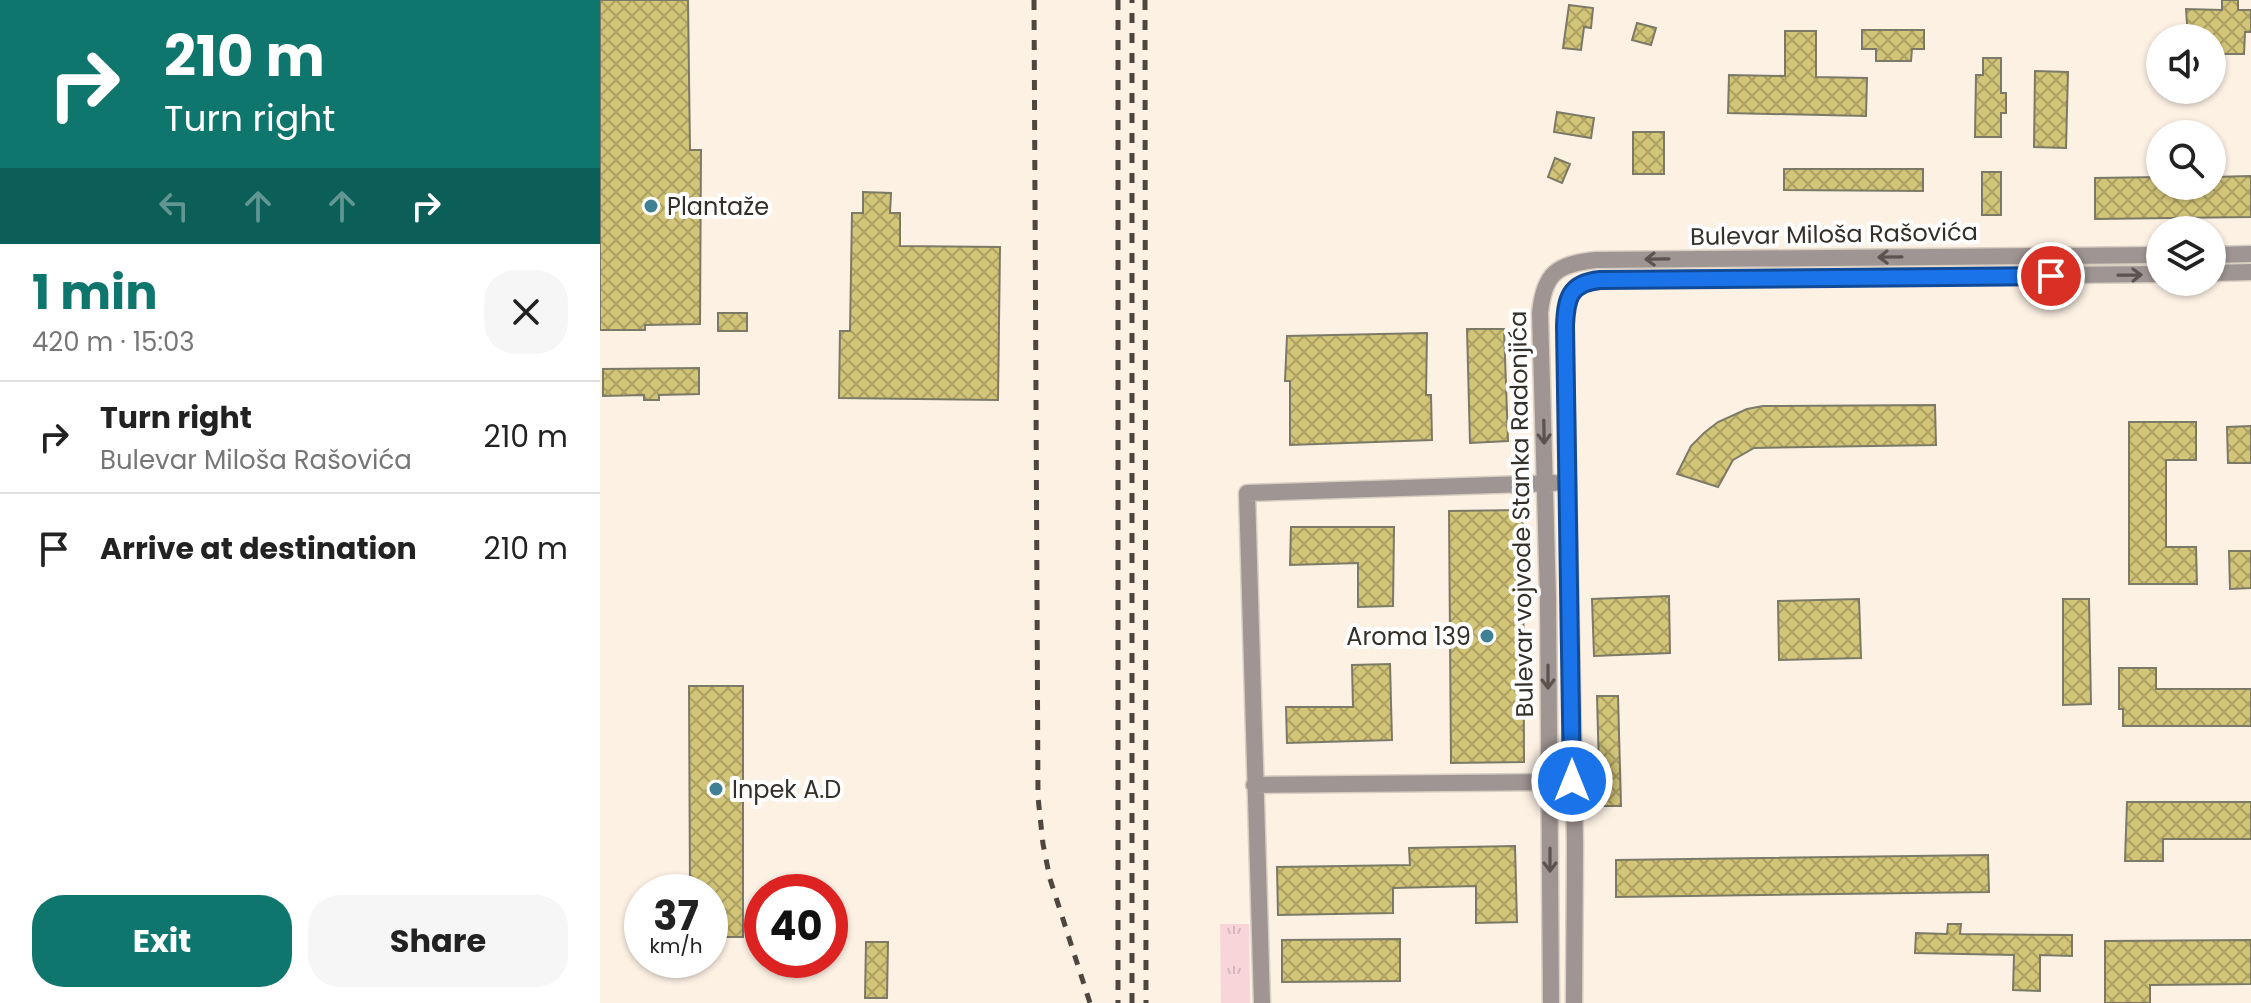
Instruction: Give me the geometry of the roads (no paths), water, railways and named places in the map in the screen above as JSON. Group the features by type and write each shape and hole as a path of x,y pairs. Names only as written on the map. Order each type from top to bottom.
{"street":[{"path":"2226,255 2251,254"},
{"name":"Bulevar Miloša Rašovića","path":"1557,269 1570,263 1596,260 2146,255"},
{"name":"Bulevar vojvode Stanka Radonjića","path":"1551,1003 1540,313 1545,286 1557,269"},
{"path":"2226,273 2251,272"},
{"name":"Bulevar Miloša Rašovića","path":"1573,291 1587,281 1600,280 2146,274"},
{"name":"Bulevar vojvode Stanka Radonjića","path":"1573,291 1565,308 1575,844 1574,1003"},
{"path":"1262,1003 1247,493 1568,482"},
{"path":"1254,785 1572,781"}],"railway":[{"path":"1034,0 1038,797 1050,879 1090,1003"},
{"path":"1118,0 1118,1003"},
{"path":"1132,0 1132,1003"},
{"path":"1145,0 1146,1003"}],"place":[{"name":"Plantaže","path":"651,206"},
{"name":"Aroma 139","path":"1487,636"},
{"name":"Inpek A.D","path":"716,789"}]}
